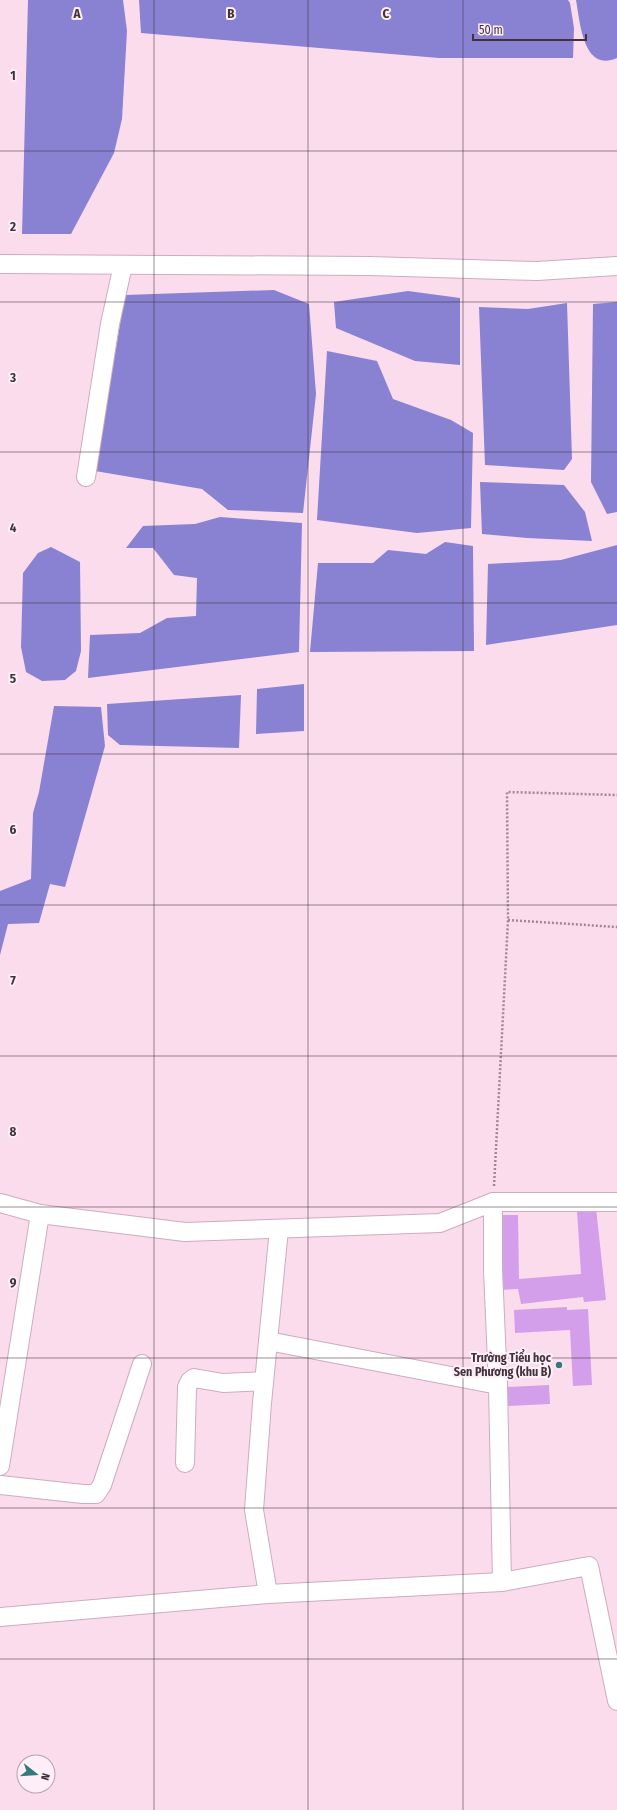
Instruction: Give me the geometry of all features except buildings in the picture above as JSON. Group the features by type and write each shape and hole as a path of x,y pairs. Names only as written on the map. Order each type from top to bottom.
{"street":[{"path":"0,264 123,266 362,266 537,271 617,266"},
{"path":"86,477 110,324 123,266"},
{"path":"493,1202 492,1270 498,1385 502,1582"},
{"path":"0,1203 40,1214 185,1232 440,1223 493,1202 617,1202"},
{"path":"0,1466 40,1214"},
{"path":"268,1594 254,1510 264,1381 279,1229"},
{"path":"268,1341 498,1385"},
{"path":"0,1485 83,1494 96,1494 102,1485 142,1364"},
{"path":"185,1463 187,1387 190,1381 194,1378 223,1383 264,1381"},
{"path":"0,1617 268,1594 502,1582 589,1566 617,1701"}],"path":[{"path":"493,1202 508,920 507,792 617,795"},
{"path":"508,920 617,927"}],"shaded area":[{"path":"28,0 123,0 127,31 122,119 114,153 71,234 22,234"},
{"path":"139,0 568,0 570,3 574,28 573,58 439,58 141,33"},
{"path":"576,0 617,0 617,58 606,61 597,58 590,52 585,43 582,32"},
{"path":"274,290 309,304 316,394 303,513 228,510 202,489 95,471 125,295"},
{"path":"408,291 460,298 460,365 415,361 336,328 334,302"},
{"path":"617,302 617,512 607,514 591,482 593,304"},
{"path":"567,303 572,459 564,470 485,465 479,307 528,309"},
{"path":"327,351 377,361 393,399 451,420 473,433 471,528 417,533 317,520"},
{"path":"480,482 564,485 585,512 592,541 482,534"},
{"path":"220,517 302,523 299,652 88,678 90,635 140,633 167,618 196,616 197,578 174,575 153,548 126,548 143,526 195,524"},
{"path":"445,542 473,546 474,651 310,652 318,563 373,563 388,550 426,554"},
{"path":"617,545 617,625 486,645 488,564 561,560"},
{"path":"51,547 80,562 81,651 76,671 65,680 42,681 26,672 21,647 23,573 38,553"},
{"path":"304,684 304,731 256,734 257,689"},
{"path":"241,695 239,748 120,745 108,735 107,704"},
{"path":"54,706 101,707 105,746 65,887 50,884 39,923 8,924 0,955 0,891 31,879 33,813 39,792"}],"place":[{"name":"Trường Tiểu học Sen Phương (khu B)","path":"559,1365"}]}
